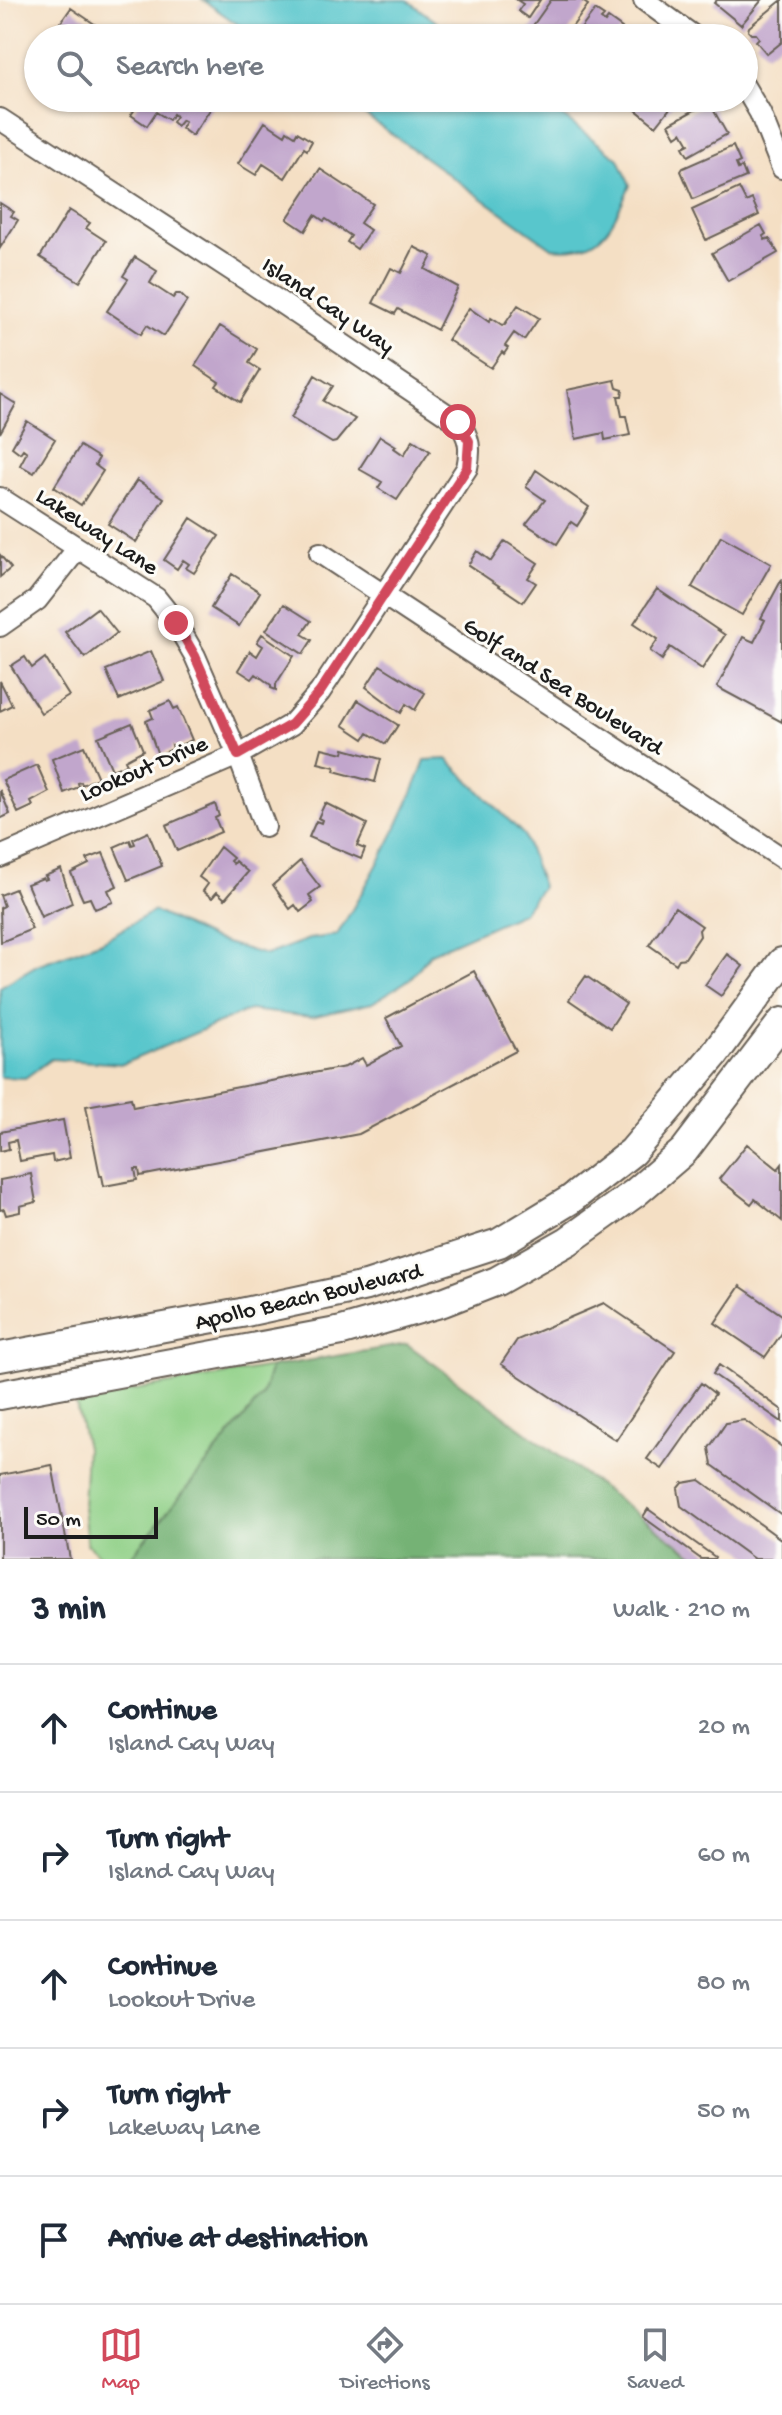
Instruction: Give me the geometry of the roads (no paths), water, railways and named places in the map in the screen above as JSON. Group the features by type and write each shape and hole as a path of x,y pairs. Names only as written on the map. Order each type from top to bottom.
{"main road":[{"name":"Apollo Beach Boulevard","path":"0,1357 241,1313 366,1286 499,1243 570,1200 632,1152 714,1055 782,962"},
{"name":"Apollo Beach Boulevard","path":"0,1395 342,1331 443,1302 497,1281 568,1241 635,1193 684,1151 782,1022"}],"street":[{"path":"644,0 677,24"},
{"path":"758,110 782,168"},
{"name":"Island Cay Way","path":"0,119 458,422 469,441 467,468 384,597"},
{"name":"Lakeway Lane","path":"0,498 156,598 176,623 195,656 265,827"},
{"path":"0,626 37,600 78,548"},
{"name":"Golf and Sea Boulevard","path":"320,553 782,858"},
{"name":"Lookout Drive","path":"0,857 238,755 292,724 320,692 384,597"}],"water":[{"path":"203,0 407,0 439,24 237,24"},
{"path":"361,112 557,112 619,159 630,185 603,234 583,246 552,248"},
{"path":"447,759 524,835 542,887 522,913 431,953 410,979 372,1003 311,1017 249,1010 123,1064 51,1059 25,1078 0,1077 0,987 37,965 102,941 154,911 212,939 266,955 309,939 337,935 386,849 425,760"}]}
